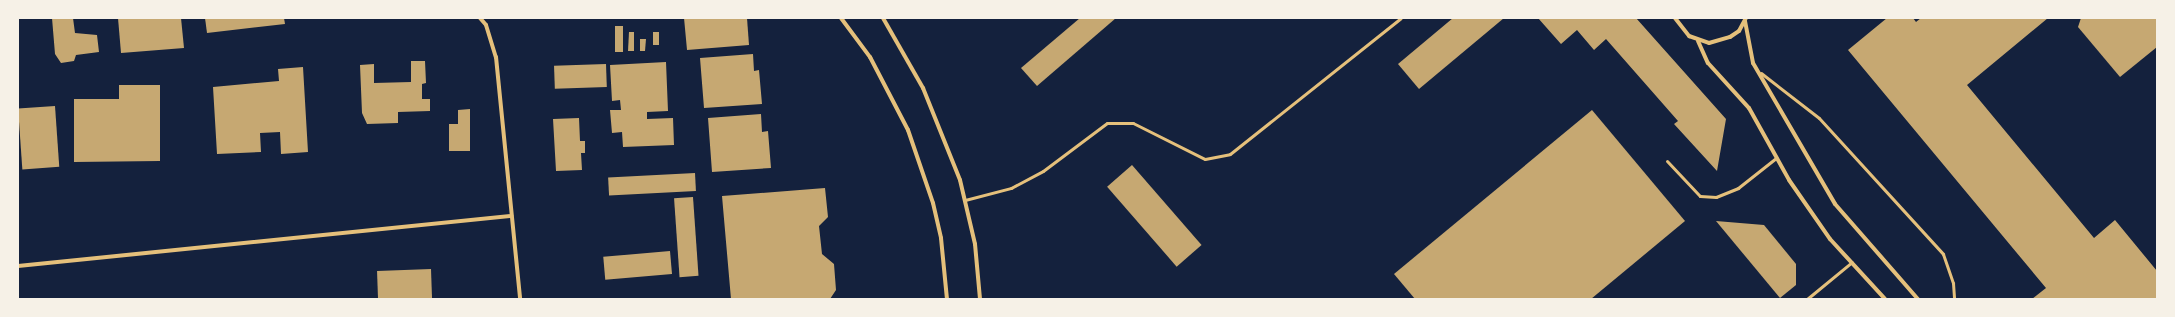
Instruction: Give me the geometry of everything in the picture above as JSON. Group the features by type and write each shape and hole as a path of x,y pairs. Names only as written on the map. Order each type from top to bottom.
{"street":[{"path":"480,18 486,25 496,57 520,299"},
{"path":"841,18 870,57 908,130 933,203 940,238 947,299"},
{"path":"883,18 913,70 940,127 965,200 975,244 980,299"},
{"path":"1675,18 1681,29 1698,41 1708,63 1749,108 1776,158 1830,239 1885,299"},
{"path":"1698,41 1720,42 1739,31 1745,20"},
{"path":"1745,20 1753,63 1761,73 1834,204 1918,299"},
{"path":"18,266 511,216"}],"lane":[{"path":"965,200 1011,188 1043,171 1107,123 1133,123 1205,159 1230,154 1401,18"},
{"path":"1761,73 1819,118 1943,254 1954,282 1954,299"},
{"path":"1667,161 1700,196 1716,197 1738,188 1776,158"},
{"path":"1807,299 1852,262"}],"building":[{"path":"52,18 73,18 75,33 97,35 99,52 76,55 74,61 61,63 55,54"},
{"path":"118,18 181,18 184,48 121,53"},
{"path":"205,18 284,18 285,24 207,33"},
{"path":"684,18 747,18 749,45 687,50"},
{"path":"1080,18 1116,18 1037,86 1021,68"},
{"path":"1453,18 1504,18 1419,89 1398,64"},
{"path":"1538,18 1636,18 1726,119 1717,171 1674,124 1678,121 1606,39 1594,50 1577,30 1561,44"},
{"path":"1887,18 1913,18 1916,22 1921,18 2048,18 1967,85 2094,238 2115,220 2157,271 2157,299 2032,299 2046,288 1848,50"},
{"path":"2081,18 2157,18 2157,47 2120,77 2078,27"},
{"path":"615,26 623,26 623,52 615,52"},
{"path":"629,32 634,32 634,51 628,51"},
{"path":"653,32 659,32 659,45 653,45"},
{"path":"640,39 646,39 645,51 640,51"},
{"path":"753,54 754,71 759,70 762,104 704,108 700,58"},
{"path":"411,61 425,61 426,83 422,84 422,99 430,99 430,111 398,112 398,123 367,124 362,113 360,65 374,64 374,83 411,82"},
{"path":"666,62 668,111 647,112 647,119 673,118 674,145 623,147 622,132 612,133 610,110 621,110 620,100 612,101 610,65"},
{"path":"606,64 607,87 555,89 554,66"},
{"path":"303,67 308,152 281,154 280,132 260,133 261,152 217,154 213,87 279,81 278,69"},
{"path":"119,85 160,85 160,161 74,162 74,99 119,99"},
{"path":"55,106 59,167 22,169 18,109"},
{"path":"470,109 470,151 449,151 449,124 458,124 458,110"},
{"path":"1592,110 1685,221 1591,299 1415,299 1394,274"},
{"path":"761,114 762,132 768,131 771,168 712,172 708,118"},
{"path":"579,118 580,141 585,141 585,153 581,153 582,170 556,171 553,119"},
{"path":"1132,165 1202,245 1177,267 1107,187"},
{"path":"695,173 696,191 609,196 608,178"},
{"path":"825,188 828,217 819,226 822,254 834,264 836,290 830,299 731,299 722,196"},
{"path":"693,197 699,276 680,277 674,198"},
{"path":"1716,221 1764,225 1796,264 1796,285 1780,298"},
{"path":"670,251 672,274 605,280 603,257"},
{"path":"431,269 432,299 378,299 377,271"}]}
